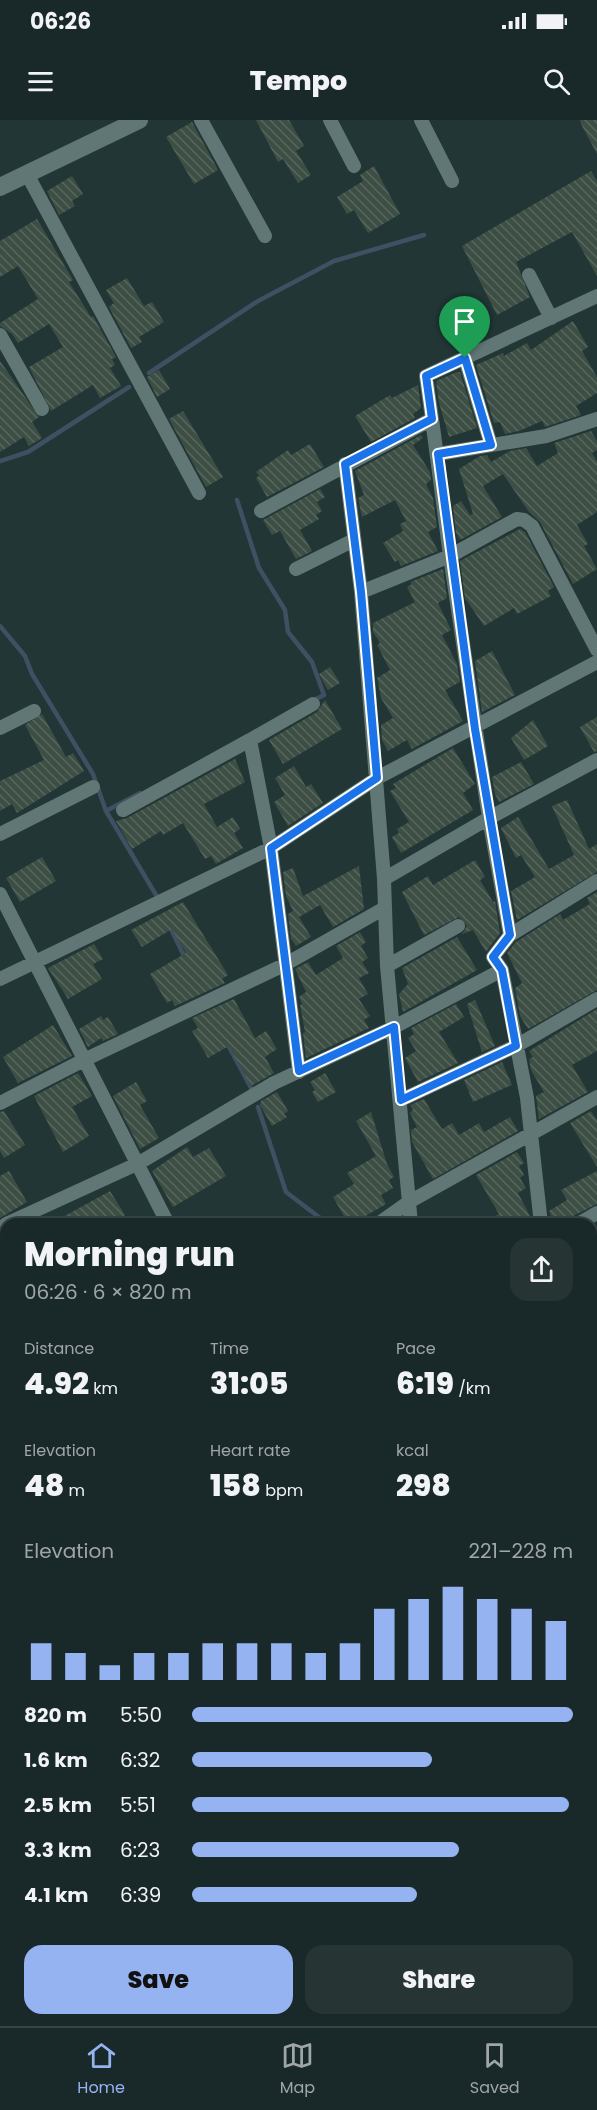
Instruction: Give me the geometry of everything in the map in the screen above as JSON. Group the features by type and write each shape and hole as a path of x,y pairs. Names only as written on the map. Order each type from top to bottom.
{"main road":[{"path":"0,187 138,120"}],"street":[{"path":"201,120 265,236"},
{"path":"330,120 354,166"},
{"path":"421,120 452,181"},
{"path":"27,174 200,493"},
{"path":"529,275 551,318"},
{"path":"510,935 475,729 426,376 597,296"},
{"path":"0,335 42,409"},
{"path":"465,358 491,445"},
{"path":"261,511 432,419"},
{"path":"438,454 546,436 597,420"},
{"path":"345,464 361,592 377,778 387,966 410,1218"},
{"path":"361,592 450,556 517,519 524,520 532,526 597,650"},
{"path":"296,569 354,540"},
{"path":"0,979 271,848 377,778 475,729 512,706 597,662"},
{"path":"123,810 313,704"},
{"path":"0,728 34,711"},
{"path":"250,740 271,848 299,1071"},
{"path":"384,879 489,818 597,760"},
{"path":"0,834 93,787"},
{"path":"540,1218 527,1098 502,970 493,957 510,935 597,880"},
{"path":"0,894 165,1218"},
{"path":"0,1103 84,1060 284,965 384,909"},
{"path":"387,966 458,926"},
{"path":"19,1218 139,1163 274,1083 394,1027 502,970"},
{"path":"401,1100 516,1046 597,999"},
{"path":"386,1218 409,1202 597,1097"}],"building":[{"path":"256,120 289,120 304,146 296,151 311,175 298,183 283,159 278,162"},
{"path":"580,120 597,120 597,154 581,124"},
{"path":"192,122 218,170 194,184 166,137"},
{"path":"374,166 400,214 368,233 354,210 347,214 337,197 363,181 360,175"},
{"path":"591,171 597,181 597,276 572,232 516,262 530,297 497,315 462,246"},
{"path":"72,176 83,194 72,201 75,206 59,215 47,191"},
{"path":"37,219 73,280 69,282 91,317 93,316 116,357 112,359 115,365 110,368 121,386 100,398 93,385 51,411 29,367 63,347 49,324 18,343 12,334 0,326 0,323 38,299 18,266 0,277 0,241"},
{"path":"127,278 144,306 152,302 164,322 139,337 142,342 131,348 109,307 114,303 106,290"},
{"path":"573,321 588,347 582,351 597,377 597,393 576,406 581,415 545,427 542,421 519,431 505,434 500,422 494,423 476,365 503,353 504,356 527,343 531,350"},
{"path":"0,361 39,417 32,422 42,438 29,446 24,437 0,452"},
{"path":"159,370 170,389 157,397 147,377"},
{"path":"460,372 477,428 449,437 439,403 436,381"},
{"path":"418,385 421,408 413,414 415,418 371,442 355,416 390,395 392,398"},
{"path":"183,411 223,477 206,487 169,419"},
{"path":"591,431 597,441 597,450 592,453 597,461 597,512 577,525 588,544 584,546 597,569 573,584 540,522 529,512 503,474 483,486 502,517 460,540 456,533 453,506 461,501 470,515 473,514 459,469 480,456 487,455 491,462 510,451 526,448 537,466 558,453 554,443"},
{"path":"421,435 423,438 413,445 430,472 431,480 426,484 433,498 437,527 428,532 438,551 401,566 398,560 395,562 383,543 403,531 400,524 406,521 395,500 362,517 358,498 364,495 355,471"},
{"path":"310,444 324,467 267,497 256,478 259,476 256,472 288,450 291,455"},
{"path":"320,489 325,497 317,502 322,511 316,515 319,519 300,530 312,551 296,559 280,531 272,535 263,520"},
{"path":"520,529 525,532 554,587 548,591 551,596 517,614 514,608 484,626 465,598 460,561"},
{"path":"443,569 447,598 438,603 451,630 442,635 457,664 460,682 445,690 463,721 412,749 407,740 388,751 382,740 381,725 393,718 381,698 377,678 390,670 377,645 380,643 373,632 373,623 415,602 407,587 412,584 410,582"},
{"path":"492,651 515,695 482,712 475,661"},
{"path":"330,667 340,683 328,690 319,674"},
{"path":"325,700 342,729 283,764 269,740 317,712"},
{"path":"42,714 66,757 73,753 84,771 17,813 12,804 0,811 0,781 44,760 25,725"},
{"path":"597,717 597,751 594,752 580,727"},
{"path":"533,720 548,746 524,760 511,738"},
{"path":"453,748 475,784 463,793 473,810 401,853 392,837 399,833 397,829 409,822 390,791 396,788 393,784"},
{"path":"235,759 245,782 204,804 217,827 233,817 240,829 234,833 243,848 216,864 211,856 205,859 183,823 163,835 161,831 132,849 116,821 127,818"},
{"path":"521,762 534,784 499,802 492,777"},
{"path":"294,766 306,787 311,784 323,803 288,826 274,802 285,795 275,778"},
{"path":"567,800 589,849 597,844 597,872 517,920 511,891 535,877 521,855 516,858 501,828 518,817 549,869 574,855 552,806"},
{"path":"42,857 56,881 20,902 6,878"},
{"path":"475,860 485,877 480,880 493,902 495,901 500,933 486,952 473,930 462,934 467,926 459,917 424,935 402,892 428,876 433,885"},
{"path":"359,866 364,909 333,927 320,905 299,917 311,937 296,946 291,939 288,914 293,911 286,896 283,872 293,868 303,896"},
{"path":"597,892 597,990 528,1029 520,1016 515,988 522,983 507,953 516,942 560,914 563,920 590,904 587,898"},
{"path":"183,902 228,975 222,979 225,983 175,1006 172,1000 167,1003 150,974 186,953 172,929 142,947 131,930"},
{"path":"360,932 366,942 361,946 368,958 362,962 369,973 359,978 368,994 359,999 370,1016 364,1020 369,1028 306,1058 303,1033 305,1032 300,1005 302,1004 299,997 306,992 295,969 308,962 316,975 343,958 336,946"},
{"path":"457,937 477,970 403,1012 399,994 408,984 402,968"},
{"path":"94,944 103,959 93,964 102,979 68,999 48,968"},
{"path":"234,999 255,1038 266,1031 277,1049 265,1057 274,1073 251,1086 229,1046 208,1058 192,1031 198,1028 192,1018"},
{"path":"475,1000 495,1046 482,1052 467,1004"},
{"path":"456,1004 464,1017 439,1032 458,1063 418,1082 405,1058 416,1051 408,1038 414,1034 411,1028"},
{"path":"597,1009 597,1051 572,1065 588,1092 539,1119 536,1096 544,1092 531,1070 529,1059 533,1057 529,1051"},
{"path":"101,1016 103,1020 108,1017 118,1034 103,1041 101,1038 88,1047 79,1029"},
{"path":"53,1025 72,1056 18,1083 3,1057"},
{"path":"502,1062 512,1085 473,1102 464,1080"},
{"path":"78,1073 92,1096 72,1107 89,1136 63,1152 34,1096"},
{"path":"325,1073 336,1092 318,1102 312,1092 315,1090 310,1082"},
{"path":"136,1082 147,1101 140,1105 159,1138 140,1149 113,1096"},
{"path":"277,1092 288,1111 284,1114 287,1117 272,1126 260,1105 261,1101"},
{"path":"424,1099 442,1129 452,1123 459,1135 479,1123 484,1132 510,1117 518,1131 433,1179 412,1142 411,1130 417,1127 410,1113 413,1109 410,1105"},
{"path":"4,1111 25,1145 4,1158 0,1151 0,1112"},
{"path":"591,1111 597,1120 597,1167 570,1123"},
{"path":"371,1112 387,1164 394,1177 389,1180 393,1188 381,1195 386,1204 362,1218 345,1218 333,1197 354,1184 347,1173 376,1156 356,1121"},
{"path":"187,1147 193,1157 209,1148 226,1176 173,1207 152,1171"},
{"path":"517,1152 524,1163 519,1166 524,1175 520,1178 526,1188 518,1193 531,1218 492,1218 499,1214 476,1175"},
{"path":"9,1171 27,1202 0,1218 0,1176"},
{"path":"597,1171 597,1204 572,1218 552,1218 549,1211 567,1200 561,1190"},
{"path":"110,1191 125,1215 120,1218 61,1218"}],"waterway":[{"path":"149,373 258,301 334,261 424,235"},
{"path":"0,461 28,452 129,387"},
{"path":"237,500 259,568 285,610 288,632 312,662 324,695 314,700"},
{"path":"0,626 25,656 32,674 93,774 106,811"},
{"path":"140,793 106,811 156,895"},
{"path":"169,925 185,958"},
{"path":"227,1043 251,1088"},
{"path":"258,1107 286,1192 320,1218"}],"route":[{"path":"465,358 491,445 438,454 475,729 510,935 493,957 502,970 516,1046 401,1100 394,1027 299,1071 271,848 377,778 361,592 345,464 432,419 426,376 465,358"}]}
